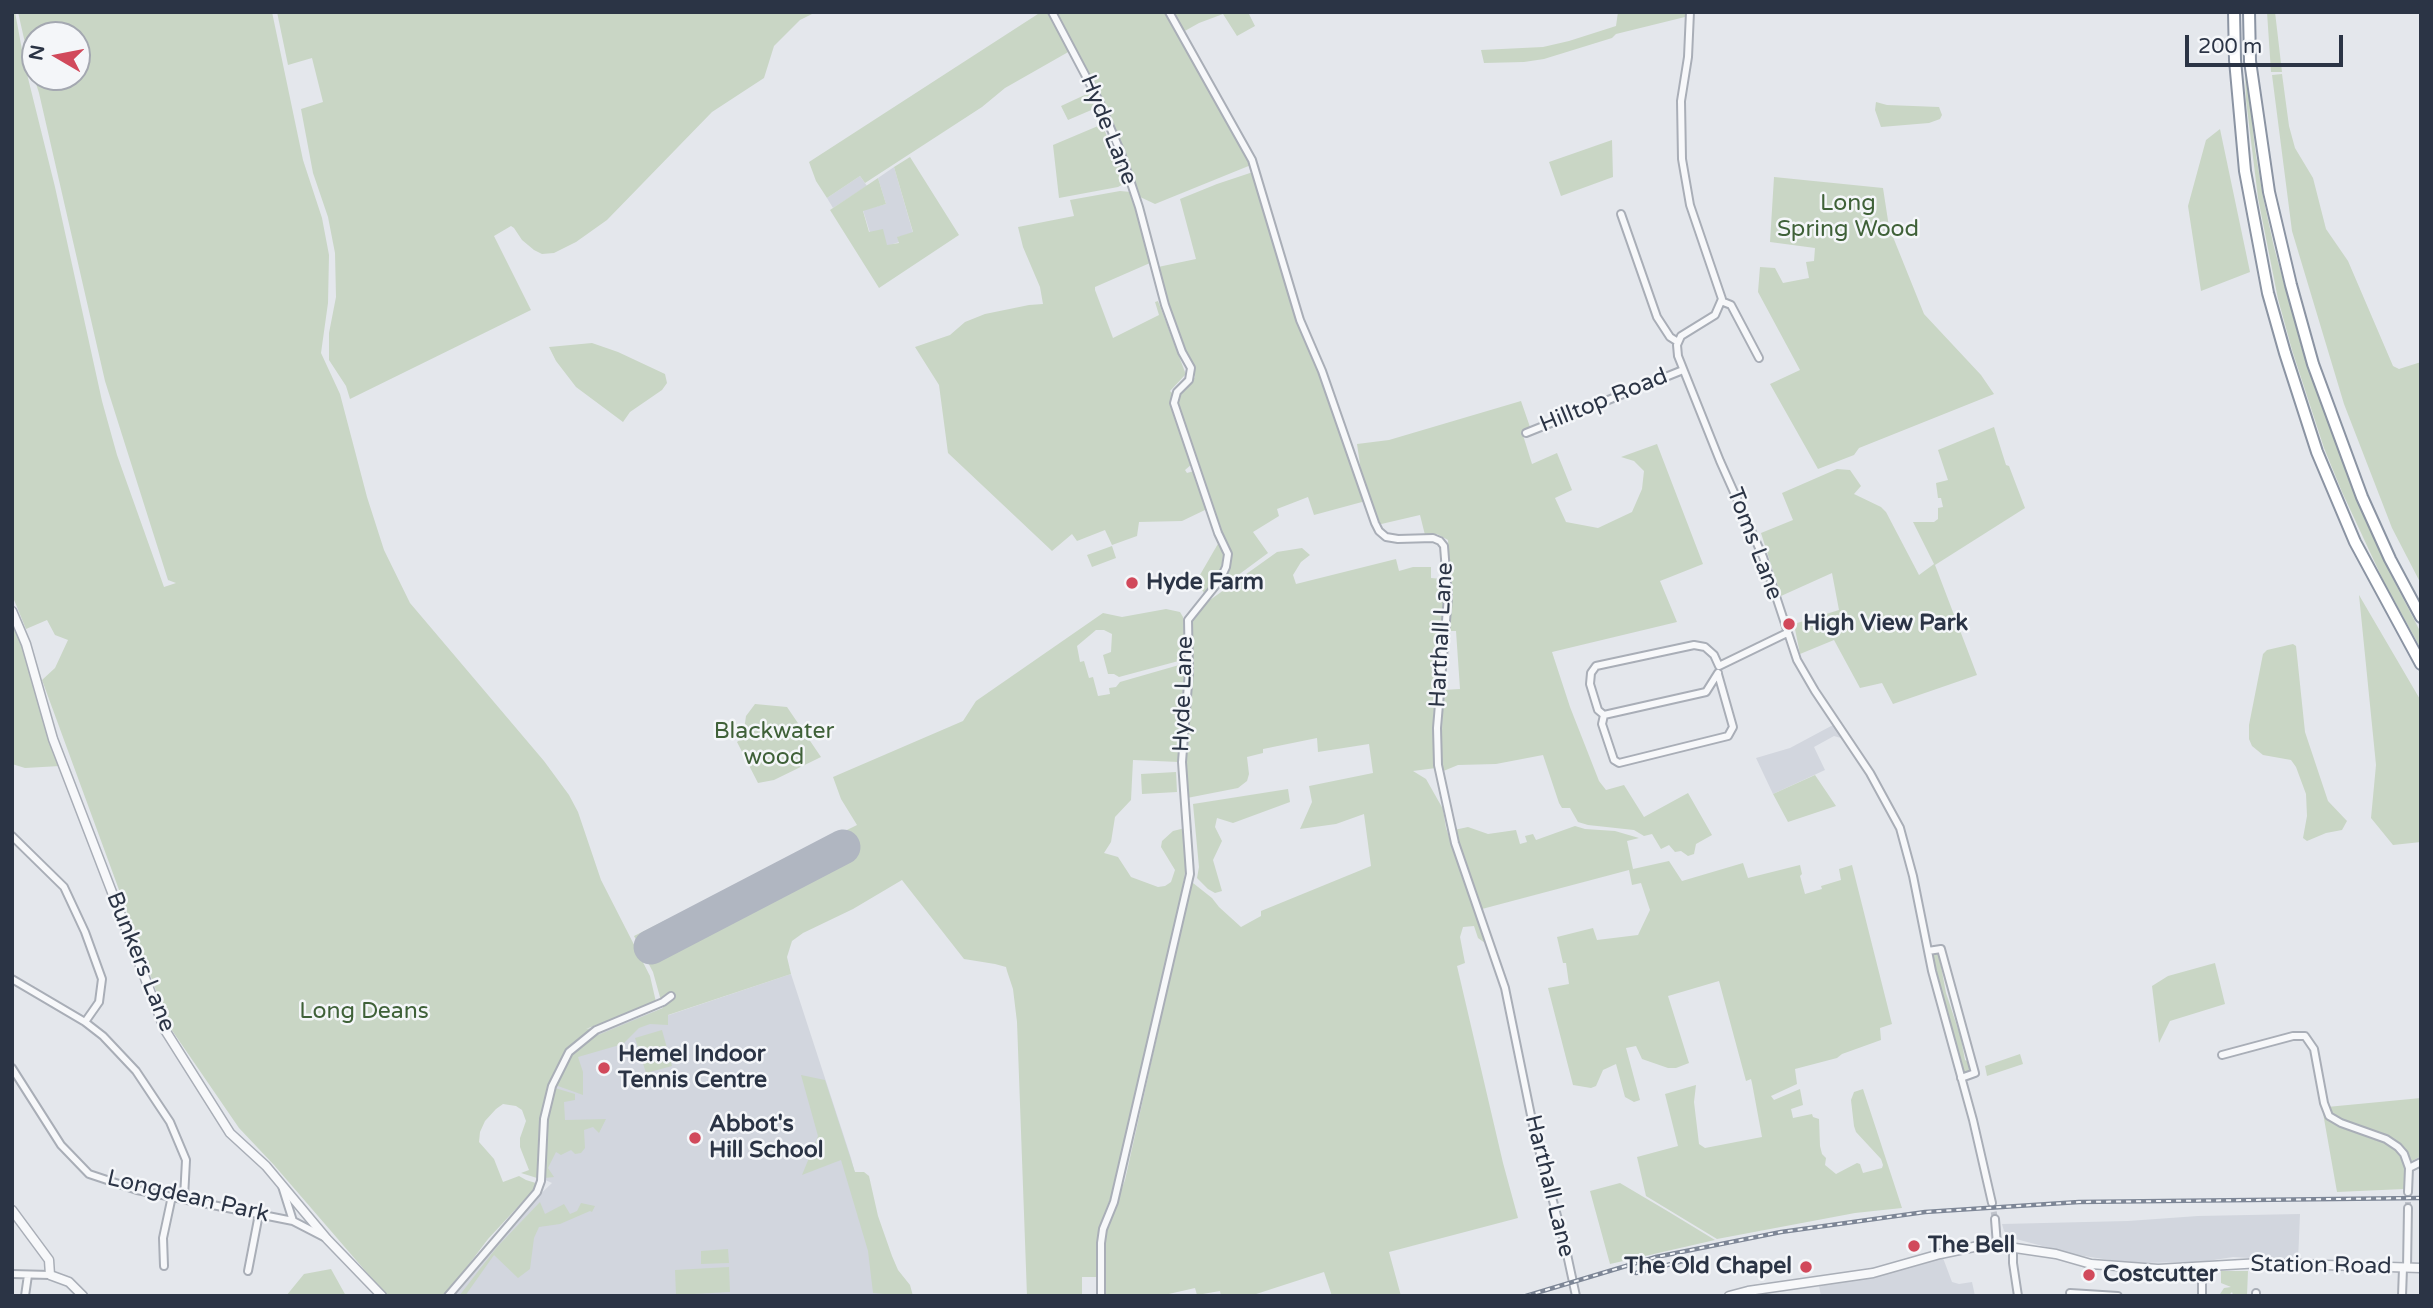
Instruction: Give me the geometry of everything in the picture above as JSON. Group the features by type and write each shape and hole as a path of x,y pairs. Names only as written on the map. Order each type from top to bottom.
{"highway":[{"path":"2234,12 2235,60 2245,171 2268,293 2281,341 2317,452 2345,518 2376,584 2421,664"},
{"path":"2249,12 2250,61 2269,192 2294,298 2313,364 2362,497 2390,559 2421,617"}],"street":[{"name":"Hyde Lane","path":"1052,12 1099,101 1121,153 1139,207 1165,305 1182,352 1191,368 1189,380 1177,392 1174,403 1217,533 1228,554 1220,580 1188,620 1189,671 1182,762 1190,874 1114,1202 1103,1229 1101,1296"},
{"name":"Harthall Lane","path":"1169,12 1252,160 1300,320 1322,371 1379,531 1386,537 1398,539 1433,538 1444,546 1448,597 1437,728 1438,765 1455,843 1505,988 1535,1135 1566,1245 1576,1296"},
{"path":"1621,214 1657,317 1670,337 1678,342 1686,331 1715,315 1721,301 1721,294 1690,205 1683,167 1681,101 1688,57 1690,12"},
{"path":"1721,301 1731,306 1759,358"},
{"name":"Toms Lane","path":"1678,342 1677,352 1683,370 1763,557 1787,633 1809,681 1870,773 1900,828 1928,951 1992,1203"},
{"name":"Hilltop Road","path":"1526,433 1683,370"},
{"name":"Bunkers Lane","path":"12,611 26,644 52,739 165,1030 230,1133 266,1166 327,1239 382,1296"},
{"path":"1719,666 1787,633"},
{"path":"1604,715 1598,710 1590,684 1591,673 1596,666 1683,646 1704,647 1714,655 1719,666 1718,674 1709,691"},
{"path":"1604,715 1602,724 1614,760 1619,763 1724,739 1733,727 1718,674"},
{"path":"1604,715 1709,691 1724,694"},
{"path":"12,836 64,887 85,932 102,978 99,1002 85,1022"},
{"path":"1928,951 1941,949 1975,1073 1961,1078"},
{"path":"12,979 85,1022 136,1071 170,1122 186,1160 184,1198"},
{"path":"448,1296 537,1192 544,1119 552,1086 569,1052 596,1030 663,1002 671,996"},
{"path":"2222,1055 2293,1036 2305,1036 2314,1049 2329,1116 2392,1142 2404,1154 2409,1168 2408,1192"},
{"name":"Longdean Park","path":"12,1068 61,1145 89,1174 137,1190 293,1221 327,1239"},
{"path":"2409,1168 2421,1162"},
{"name":"Longdean Park","path":"282,1185 293,1221"},
{"path":"164,1266 163,1238 172,1196"},
{"path":"2402,1296 2408,1208"},
{"path":"12,1210 49,1260 50,1275"},
{"path":"247,1271 260,1214"},
{"path":"1995,1219 1997,1245"},
{"name":"Station Road","path":"1729,1296 1872,1273 1969,1247 1997,1245 2111,1266 2158,1269 2279,1263 2329,1267 2421,1268"},
{"path":"2013,1247 2012,1263 2018,1296"},
{"path":"2202,1267 2202,1296"},
{"path":"12,1274 50,1275 69,1282 83,1296"},
{"path":"25,1296 28,1275"},
{"path":"2070,1293 2118,1296"}],"shaded area":[{"path":"894,167 913,233 898,237 899,242 887,246 870,233 863,210 886,204 878,178"},
{"path":"860,176 867,186 833,208 827,198"},
{"path":"1833,725 1841,738 1834,736 1814,747 1825,770 1773,794 1756,758 1790,748"},
{"name":"Abbot's Hill School","path":"791,974 851,1158 882,1278 883,1296 451,1296 529,1205 552,1183 543,1179 547,1118 552,1090 591,1036 663,1008 666,1016"},
{"path":"2300,1214 2298,1261 2233,1257 2201,1262 2130,1263 2077,1255 2012,1238 2004,1231 2002,1224 2128,1221 2198,1216"},
{"path":"1943,1258 1952,1282 1972,1282 1975,1296 1821,1296 1819,1286 1864,1278"}],"green space":[{"name":"Long Deans","path":"12,12 15,12 21,44 21,91 31,91 102,401 117,455 164,587 176,583 168,580 105,381 38,91 91,91 91,21 21,21 21,25 18,12 272,12 303,160 322,218 329,255 328,303 321,353 340,394 384,550 410,603 544,761 569,795 578,812 601,880 650,976 656,1002 586,1029 592,1028 593,1031 580,1040 550,1086 539,1133 537,1178 521,1173 529,1170 520,1147 526,1121 522,1110 503,1104 485,1121 479,1142 494,1159 503,1182 519,1176 539,1184 488,1239 445,1296 387,1296 239,1128 169,1026 42,680 55,668 68,640 55,635 47,620 26,629 12,595"},
{"path":"277,12 816,12 800,20 774,46 764,78 712,112 607,220 576,242 554,253 542,254 522,240 511,226 494,236 531,310 350,399 346,386 329,360 329,333 336,297 335,253 328,217 313,173 301,109 323,102 312,58 288,65"},
{"path":"1041,12 1049,12 1070,51 1005,88 982,107 865,183 860,176 827,198 816,181 809,162"},
{"path":"1055,12 1167,12 1251,165 1155,204 1138,196 1109,116"},
{"path":"1171,12 1248,12 1255,26 1237,36 1223,14 1183,32"},
{"path":"1618,12 1686,12 1685,17 1616,34 1612,38 1544,59 1484,63 1481,50 1543,47 1569,41 1616,26"},
{"path":"2267,12 2275,12 2282,72 2271,72"},
{"path":"2244,44 2263,197 2302,349 2352,488 2391,575 2421,633 2421,649 2383,580 2342,492 2324,448 2292,350 2278,299 2258,198 2246,100"},
{"path":"2282,74 2289,126 2295,148 2313,178 2326,229 2348,261 2393,366 2399,369 2421,362 2421,584 2392,528 2344,404 2292,231 2272,75"},
{"path":"1089,93 1096,108 1068,120 1061,106"},
{"path":"1876,102 1887,105 1939,107 1942,115 1940,119 1929,123 1881,127 1875,110"},
{"path":"1098,126 1099,129 1103,127 1127,182 1118,187 1059,198 1053,145"},
{"path":"2220,129 2250,272 2201,291 2188,206 2206,140"},
{"path":"1612,140 1613,177 1561,196 1549,162"},
{"path":"910,157 959,235 879,288 830,210 878,178 886,204 863,211 869,232 883,229 887,245 899,243 897,237 913,232 894,167"},
{"path":"1253,172 1270,234 1290,289 1297,322 1326,387 1364,500 1314,515 1308,497 1277,509 1279,516 1253,532 1268,553 1222,587 1230,565 1230,552 1219,531 1176,398 1195,377 1167,309 1158,267 1196,259 1180,199"},
{"name":"Long Spring Wood","path":"1774,177 1883,188 1889,227 1924,314 1981,375 1994,394 1859,448 1854,455 1818,469 1770,384 1800,370 1758,292 1760,267 1775,268 1783,283 1809,278 1806,262 1814,261 1815,248 1770,242"},
{"path":"1120,191 1131,192 1150,263 1095,287 1095,290 1113,338 1159,315 1155,302 1158,301 1185,372 1170,391 1174,395 1173,412 1192,464 1185,470 1187,473 1194,471 1207,509 1182,521 1139,522 1137,536 1112,545 1105,530 1077,541 1072,534 1052,551 948,453 939,385 915,347 950,335 965,322 985,314 1043,304 1040,287 1023,247 1018,227 1074,216 1070,200"},
{"path":"592,343 665,374 667,383 662,390 630,412 623,422 576,387 549,347"},
{"path":"1521,401 1530,427 1522,432 1532,464 1557,453 1572,490 1555,498 1566,522 1598,528 1632,512 1642,489 1644,471 1634,461 1621,457 1657,444 1703,564 1660,581 1677,622 1552,652 1599,781 1606,790 1624,785 1644,817 1688,793 1712,835 1696,844 1694,854 1688,856 1681,851 1675,852 1669,845 1661,849 1652,834 1644,836 1634,830 1578,822 1570,808 1562,808 1559,803 1543,755 1496,764 1458,765 1441,772 1443,690 1460,689 1456,631 1446,631 1451,597 1448,540 1437,534 1425,535 1420,515 1377,525 1361,471 1357,444 1389,440"},
{"path":"1994,427 2006,465 2009,466 2025,508 1935,565 1977,675 1893,704 1882,683 1860,688 1834,640 1800,654 1794,624 1839,610 1832,573 1781,596 1761,533 1793,520 1782,493 1837,469 1850,470 1861,486 1854,494 1886,512 1919,575 1934,564 1913,522 1934,522 1938,519 1938,508 1943,507 1941,498 1938,498 1936,483 1948,480 1938,450"},
{"path":"1219,542 1223,555 1221,570 1204,594 1203,591 1196,591 1193,587"},
{"path":"1112,546 1116,558 1092,567 1087,555"},
{"path":"1302,548 1310,555 1301,562 1293,575 1296,584 1396,559 1399,571 1413,567 1431,567 1431,578 1442,579 1445,601 1437,660 1433,726 1436,768 1413,771 1426,779 1443,809 1446,828 1485,943 1478,938 1474,926 1463,927 1460,937 1465,963 1457,966 1518,1218 1389,1252 1401,1296 1332,1296 1324,1272 1250,1296 1221,1296 1220,1291 1197,1295 1195,1288 1160,1296 1103,1296 1107,1227 1125,1180 1191,884 1212,898 1241,927 1261,916 1261,911 1371,866 1364,814 1336,824 1300,829 1312,802 1309,786 1373,773 1369,744 1318,752 1317,738 1263,749 1263,753 1247,757 1247,781 1238,788 1187,798 1184,762 1189,624 1196,610 1277,552"},
{"path":"2359,595 2421,701 2421,842 2393,845 2371,818 2376,765"},
{"path":"1166,609 1180,612 1183,617 1186,659 1119,677 1108,674 1103,655 1111,652 1112,634 1096,630 1077,646 1080,662 1084,661 1089,678 1093,677 1098,696 1110,694 1109,688 1116,687 1120,682 1186,663 1178,735 1179,762 1133,760 1131,800 1115,817 1111,842 1104,853 1118,857 1131,877 1158,887 1165,886 1171,882 1175,870 1161,847 1162,841 1173,831 1185,828 1187,862 1180,901 1128,1131 1114,1188 1101,1224 1098,1277 1082,1277 1082,1296 1027,1296 1017,1022 1013,989 1006,967 964,959 902,880 792,941 787,957 791,974 668,1015 668,1025 650,1024 639,1028 623,1044 578,1057 583,1072 583,1095 558,1086 556,1082 570,1055 586,1040 663,1008 653,972 634,936 857,825 841,799 833,777 963,721 976,701 1103,613 1122,617"},
{"path":"12,612 60,766 25,768 12,764"},
{"path":"2293,644 2296,646 2305,732 2328,801 2347,821 2342,830 2307,841 2303,838 2307,816 2306,794 2296,767 2291,760 2263,755 2252,746 2249,739 2249,725 2263,654 2267,650"},
{"name":"Blackwater wood","path":"755,704 787,707 821,757 774,780 758,783 737,742 743,737 746,716"},
{"path":"1176,772 1177,792 1142,794 1141,774"},
{"path":"1815,775 1836,806 1788,822 1773,794"},
{"path":"1288,789 1290,802 1233,823 1217,818 1215,827 1222,841 1213,860 1222,891 1215,893 1208,889 1197,878 1199,867 1193,804"},
{"path":"1575,826 1615,831 1639,838 1627,841 1633,869 1669,861 1682,881 1743,863 1748,878 1800,865 1805,894 1841,880 1839,869 1852,865 1892,1024 1880,1028 1881,1040 1837,1058 1795,1069 1797,1084 1771,1096 1774,1100 1800,1089 1803,1105 1791,1109 1793,1118 1812,1114 1819,1119 1820,1146 1826,1158 1825,1165 1836,1174 1857,1163 1863,1173 1882,1168 1883,1165 1854,1126 1851,1100 1854,1092 1863,1089 1902,1208 1855,1213 1717,1239 1646,1196 1637,1157 1678,1146 1665,1094 1696,1085 1694,1102 1699,1144 1705,1148 1762,1137 1752,1083 1751,1079 1746,1081 1719,981 1668,996 1689,1063 1668,1068 1642,1059 1636,1046 1626,1048 1640,1100 1634,1102 1625,1097 1616,1064 1603,1070 1596,1086 1591,1088 1573,1085 1548,988 1569,984 1566,963 1563,963 1557,937 1593,928 1597,940 1638,935 1650,910 1641,883 1632,885 1629,870 1482,909 1454,830 1468,827 1488,834 1516,830 1520,844 1527,842 1525,836 1533,834 1536,840"},
{"path":"1933,952 1939,955 1946,993 1961,1038 1965,1060 1969,1062 1968,1074 1962,1072 1931,959"},
{"path":"2215,963 2225,1004 2170,1021 2159,1043 2152,986 2168,976"},
{"path":"662,1030 672,1066 646,1073 635,1038"},
{"path":"2020,1054 2023,1064 1987,1076 1985,1066"},
{"path":"801,1075 825,1080 855,1172 864,1172 869,1176 878,1216 892,1256 898,1270 910,1285 913,1296 873,1293 868,1251 841,1160 802,1175 818,1136"},
{"path":"555,1088 575,1094 575,1100 564,1102 565,1120 606,1119 599,1133 593,1127 584,1130 585,1148 581,1153 575,1154 571,1150 561,1155 556,1152 548,1168 554,1177 545,1178 548,1118"},
{"path":"2421,1098 2421,1156 2410,1162 2396,1142 2334,1117 2327,1107"},
{"path":"2323,1113 2393,1145 2402,1155 2405,1165 2404,1189 2337,1192"},
{"path":"1620,1183 1715,1240 1610,1264 1590,1191"},
{"path":"540,1202 545,1214 564,1204 570,1214 577,1211 581,1203 595,1206 592,1212 560,1224 539,1227 534,1238 530,1269 518,1278 494,1255 465,1296 459,1296 497,1247"},
{"path":"728,1249 729,1263 701,1264 701,1251"},
{"path":"729,1267 730,1292 676,1295 675,1270"},
{"path":"331,1269 346,1296 286,1296 304,1274"},
{"path":"2221,1271 2248,1271 2247,1295 2233,1295 2232,1292 2220,1294 2224,1288 2231,1287 2221,1283"}],"runway":[{"path":"651,947 843,847"}],"tunnel":[{"path":"2408,1192 2408,1208"},
{"path":"1992,1203 1995,1219"}],"railway":[{"path":"1526,1296 1656,1257 1781,1232 1925,1212 2079,1202 2421,1198"},
{"path":"1636,1273 1683,1261"}],"place":[{"name":"Hyde Farm","path":"1132,583"},
{"name":"High View Park","path":"1789,624"},
{"name":"Hemel Indoor Tennis Centre","path":"604,1068"},
{"name":"Abbot's Hill School","path":"695,1138"},
{"name":"The Bell","path":"1914,1246"},
{"name":"The Old Chapel","path":"1806,1267"},
{"name":"Costcutter","path":"2089,1275"}]}
